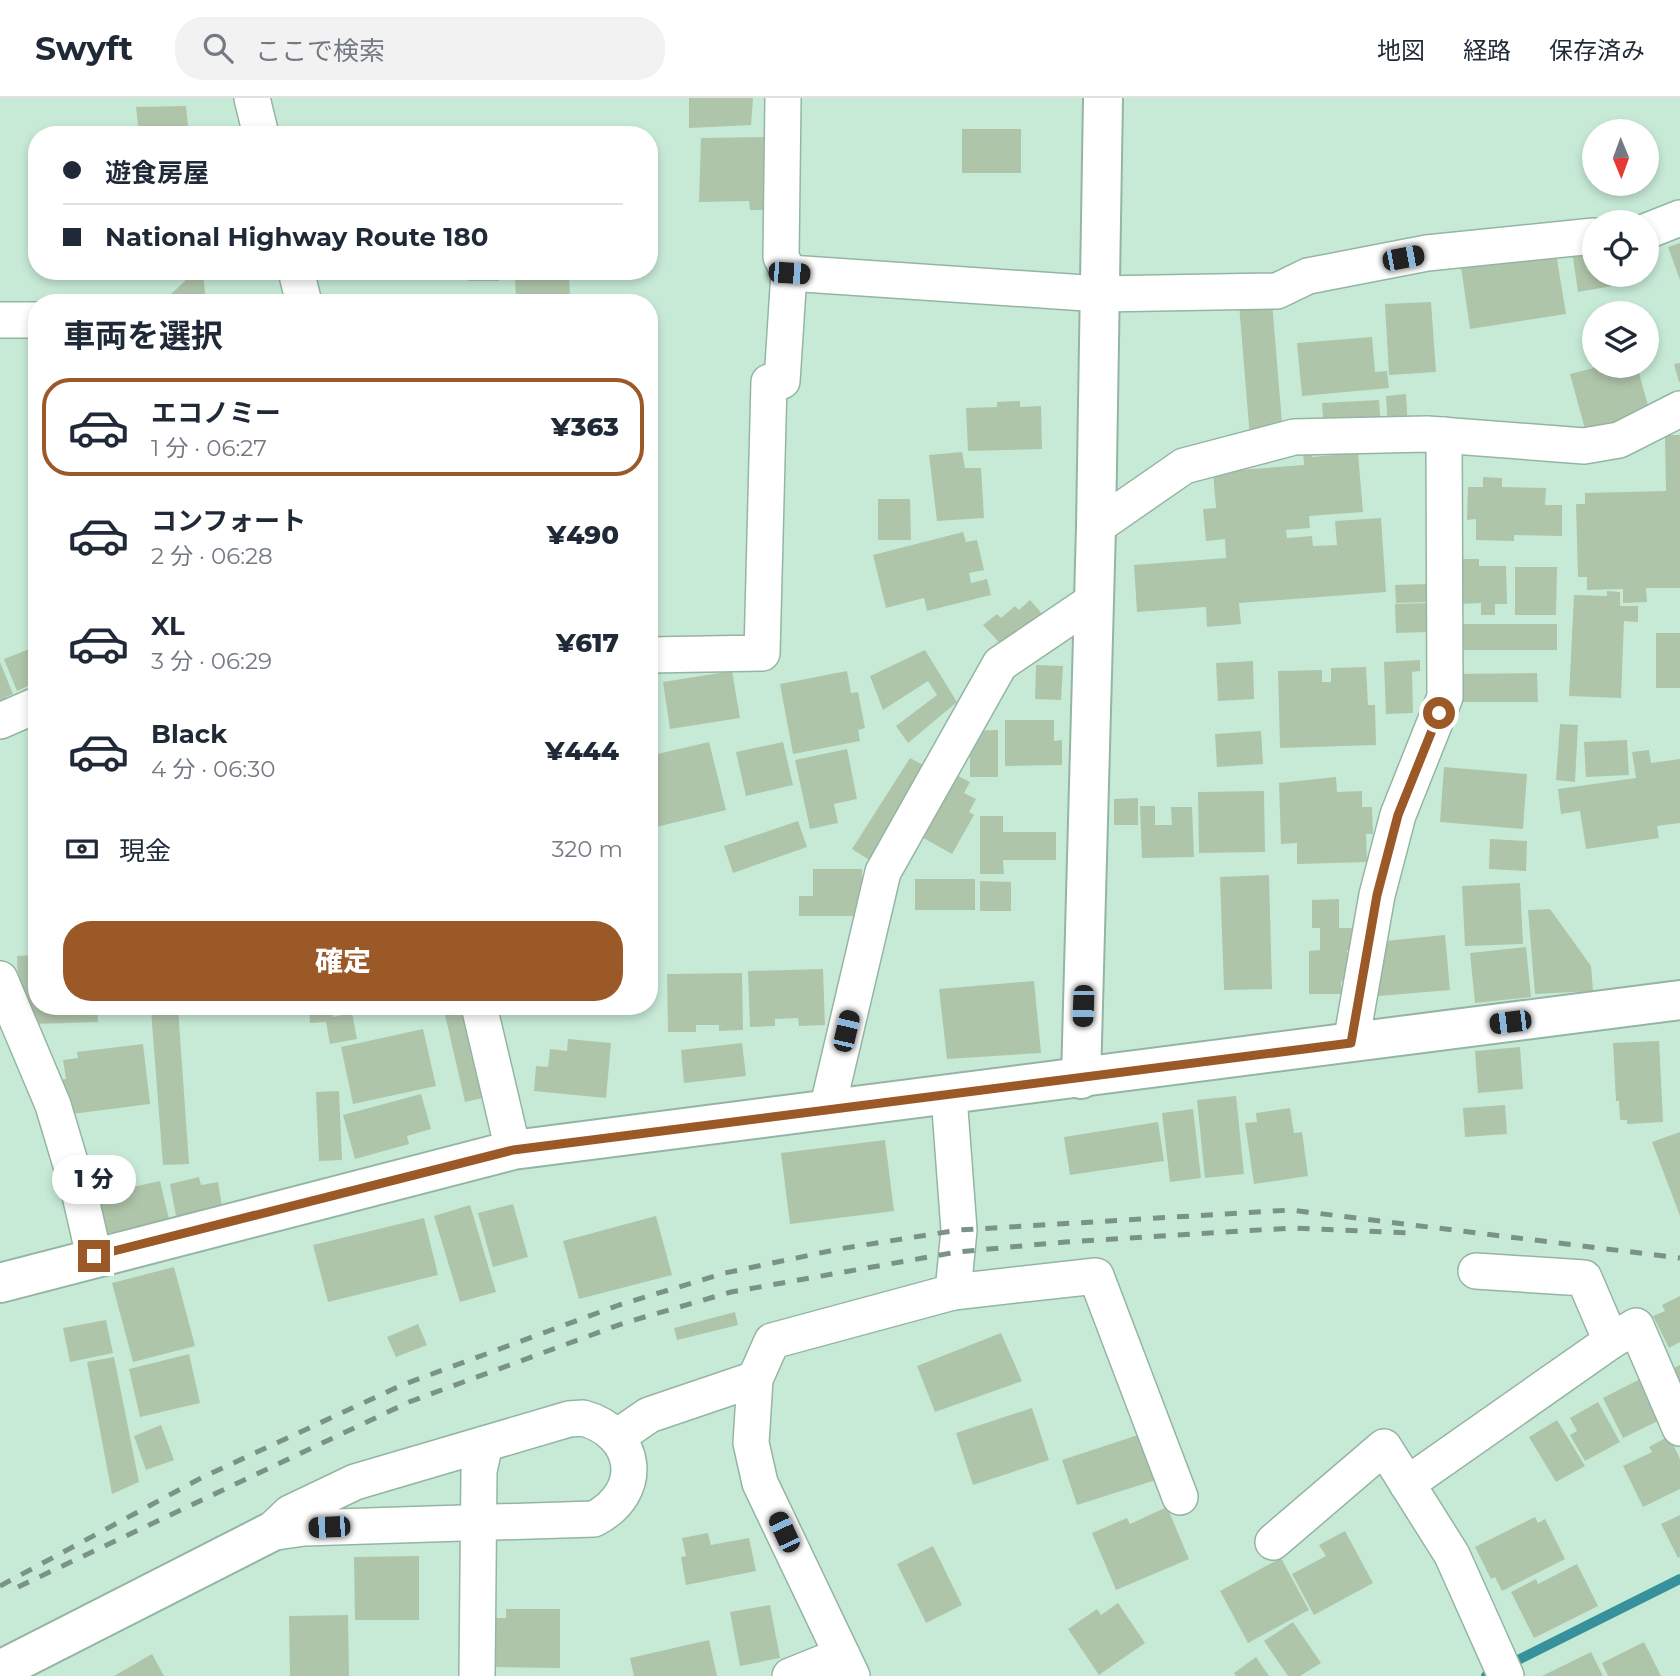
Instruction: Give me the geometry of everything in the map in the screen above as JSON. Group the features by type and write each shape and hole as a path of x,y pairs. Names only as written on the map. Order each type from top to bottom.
{"main road":[{"path":"1081,1079 1096,527 1103,98"},
{"path":"0,1283 94,1256 513,1150 1680,1000"},
{"path":"0,1670 268,1533"}],"street":[{"path":"252,98 259,126"},
{"path":"658,655 762,653 769,382 782,381 789,273 781,257 783,98"},
{"path":"1659,226 1680,218"},
{"path":"789,273 1100,294 1277,291 1308,276 1427,253 1582,237"},
{"path":"0,320 28,320"},
{"path":"1096,527 1184,466 1294,437 1444,435 1584,446 1619,440 1680,409"},
{"path":"1351,1043 1377,895 1398,815 1445,697 1444,435"},
{"path":"827,1111 883,872 1000,664 1093,601"},
{"path":"0,721 28,709"},
{"path":"0,979 53,1105 80,1195 94,1256"},
{"path":"481,1015 513,1150"},
{"path":"949,1096 959,1230 953,1292"},
{"path":"1476,1272 1584,1278 1611,1340"},
{"path":"790,1676 847,1665 760,1483 751,1443 755,1379 772,1341 953,1292 1096,1276 1180,1497"},
{"path":"1407,1484 1611,1340 1636,1326 1680,1428"},
{"path":"617,1437 649,1415 755,1379"},
{"path":"569,1419 597,1422 617,1437 628,1460 629,1474 623,1494 607,1512 580,1521 304,1528 268,1533 290,1513 355,1482 569,1419"},
{"path":"477,1676 479,1471 485,1444"},
{"path":"1273,1542 1384,1447 1452,1555 1506,1676"}],"building":[{"path":"689,98 753,98 751,125 689,128"},
{"path":"186,106 188,126 138,126 136,107"},
{"path":"962,129 1021,129 1021,173 962,173"},
{"path":"766,137 768,210 750,210 749,201 699,202 701,138"},
{"path":"1680,243 1680,280 1668,247"},
{"path":"1582,249 1582,287 1607,287 1578,292 1572,251"},
{"path":"1556,253 1566,314 1470,329 1461,267"},
{"path":"204,280 205,294 171,294 185,281"},
{"path":"468,280 499,280 499,281"},
{"path":"515,280 569,280 570,294 516,294"},
{"path":"1272,302 1283,435 1250,438 1239,304"},
{"path":"1431,302 1436,372 1389,375 1385,304"},
{"path":"1372,337 1375,372 1387,371 1389,388 1302,396 1297,343"},
{"path":"1680,363 1680,382 1679,382 1674,364"},
{"path":"1582,371 1582,378 1640,378 1651,416 1586,433 1570,374"},
{"path":"1406,394 1408,428 1388,429 1386,396"},
{"path":"1379,400 1381,427 1324,430 1322,403"},
{"path":"1020,401 1020,407 1041,406 1042,449 968,451 966,408 997,407 997,402"},
{"path":"1665,435 1680,435 1680,588 1646,588 1647,602 1623,603 1623,589 1587,590 1587,577 1578,577 1576,504 1585,504 1585,493 1666,491"},
{"path":"1312,450 1312,457 1358,453 1363,512 1309,516 1310,528 1286,530 1287,538 1312,536 1313,546 1337,545 1335,521 1381,518 1386,592 1239,603 1241,624 1207,627 1206,607 1137,612 1134,565 1226,558 1225,539 1206,541 1203,509 1216,508 1213,472 1304,465 1303,451"},
{"path":"962,452 965,468 981,468 984,518 937,521 929,455"},
{"path":"1483,477 1502,478 1502,487 1546,488 1545,505 1562,505 1562,536 1514,535 1514,541 1476,540 1476,519 1467,520 1468,487 1483,487"},
{"path":"878,499 910,499 911,540 878,540"},
{"path":"963,532 966,542 977,540 984,570 969,573 971,583 987,579 991,595 927,611 924,598 886,608 873,555"},
{"path":"1459,559 1479,559 1479,566 1506,566 1507,604 1495,604 1495,615 1481,615 1481,603 1460,604"},
{"path":"1515,567 1557,567 1556,615 1515,615"},
{"path":"1426,584 1427,602 1396,603 1395,585"},
{"path":"1607,591 1620,592 1620,606 1638,606 1638,622 1624,621 1621,698 1569,696 1574,595 1607,596"},
{"path":"1030,600 1044,616 1006,650 983,625 997,614 1001,618 1015,606 1019,610"},
{"path":"1428,603 1429,632 1396,633 1395,604"},
{"path":"1457,624 1557,624 1557,650 1457,650"},
{"path":"1656,633 1680,633 1680,688 1656,688"},
{"path":"28,650 28,686 17,691 4,659"},
{"path":"925,650 957,702 908,743 896,726 937,695 928,681 883,710 870,676"},
{"path":"1420,660 1420,671 1412,672 1413,713 1386,714 1384,662"},
{"path":"1253,661 1254,699 1218,701 1216,663"},
{"path":"0,662 13,694 6,697 10,706 0,710"},
{"path":"1036,665 1063,666 1061,700 1035,699"},
{"path":"1366,667 1368,705 1375,705 1376,745 1280,748 1278,671 1322,670 1322,682 1331,682 1331,668"},
{"path":"732,671 740,718 670,729 663,682"},
{"path":"847,671 851,693 858,692 865,728 858,730 860,741 793,754 780,684"},
{"path":"1537,673 1538,702 1449,702 1449,674"},
{"path":"1005,720 1054,720 1054,741 1062,740 1062,765 1005,766"},
{"path":"1560,724 1578,725 1575,782 1556,780"},
{"path":"998,730 998,777 970,777 970,731"},
{"path":"1261,731 1263,764 1217,767 1215,734"},
{"path":"1627,740 1629,775 1586,777 1584,742"},
{"path":"709,742 726,810 658,827 658,754"},
{"path":"783,742 793,785 746,796 736,752"},
{"path":"847,749 857,799 834,804 838,823 810,829 795,760"},
{"path":"1649,750 1651,763 1680,759 1680,823 1657,826 1659,838 1586,849 1580,811 1561,814 1558,789 1636,778 1632,752"},
{"path":"910,758 933,770 877,865 852,849"},
{"path":"1444,767 1527,774 1523,829 1440,822"},
{"path":"954,774 970,782 964,793 976,799 969,812 974,815 952,854 920,836"},
{"path":"1336,777 1337,792 1362,791 1362,807 1372,807 1373,834 1366,834 1367,862 1297,864 1297,843 1281,844 1279,783"},
{"path":"1264,791 1265,852 1199,853 1198,792"},
{"path":"1138,798 1138,825 1114,825 1114,799"},
{"path":"1140,806 1155,806 1155,825 1172,825 1171,807 1192,807 1194,857 1142,858"},
{"path":"980,816 1003,816 1003,832 1056,832 1056,860 1003,860 1004,874 980,874"},
{"path":"798,821 807,847 733,873 724,846"},
{"path":"1490,839 1527,841 1526,871 1489,869"},
{"path":"813,869 862,869 862,916 799,916 799,896 813,896"},
{"path":"1269,875 1272,989 1224,990 1220,877"},
{"path":"915,879 975,879 975,910 915,910"},
{"path":"980,881 1011,882 1011,911 980,911"},
{"path":"1520,883 1523,944 1465,946 1462,886"},
{"path":"1339,899 1339,928 1355,928 1355,950 1347,950 1347,981 1341,981 1341,994 1309,994 1309,951 1320,950 1320,928 1312,928 1312,900"},
{"path":"1550,909 1591,966 1593,991 1535,994 1528,910"},
{"path":"1445,935 1450,990 1379,996 1374,942"},
{"path":"1526,947 1531,997 1475,1003 1470,953"},
{"path":"28,955 28,1010 19,1011 17,956"},
{"path":"823,969 825,1025 799,1026 798,1018 775,1019 775,1026 750,1027 748,971"},
{"path":"742,973 743,1030 719,1031 719,1025 696,1025 696,1032 668,1032 667,974"},
{"path":"1034,981 1041,1053 947,1059 939,989"},
{"path":"33,1015 98,1015 98,1022 33,1024"},
{"path":"151,1015 178,1015 189,1164 163,1165"},
{"path":"310,1015 352,1015 357,1039 330,1044 326,1022 310,1023"},
{"path":"445,1015 467,1015 487,1097 465,1102"},
{"path":"423,1029 436,1086 353,1104 341,1047"},
{"path":"568,1039 611,1043 606,1098 534,1091 536,1066 548,1067 550,1049 567,1051"},
{"path":"1659,1041 1663,1122 1627,1124 1627,1120 1620,1120 1619,1101 1616,1101 1613,1043"},
{"path":"742,1043 746,1076 684,1083 681,1050"},
{"path":"143,1044 150,1104 64,1115 60,1080 66,1079 63,1060 78,1058 77,1052"},
{"path":"1520,1047 1523,1089 1478,1093 1475,1051"},
{"path":"339,1091 342,1160 319,1161 316,1092"},
{"path":"421,1094 431,1129 407,1136 409,1144 355,1159 343,1115"},
{"path":"1236,1096 1244,1174 1205,1178 1197,1100"},
{"path":"1505,1105 1507,1134 1465,1137 1463,1108"},
{"path":"1290,1108 1294,1133 1302,1132 1308,1176 1254,1184 1245,1123 1257,1122 1256,1113"},
{"path":"1193,1109 1201,1178 1170,1182 1162,1113"},
{"path":"1158,1122 1164,1161 1070,1175 1064,1137"},
{"path":"1680,1132 1680,1216 1652,1142"},
{"path":"885,1140 894,1211 790,1224 781,1153"},
{"path":"199,1177 201,1185 218,1182 222,1206 176,1216 170,1184"},
{"path":"160,1181 169,1219 100,1235 89,1187 113,1182 115,1191"},
{"path":"513,1204 528,1257 493,1267 478,1213"},
{"path":"470,1205 496,1292 460,1302 434,1216"},
{"path":"656,1216 672,1275 579,1299 563,1241"},
{"path":"424,1218 438,1275 328,1302 313,1245"},
{"path":"174,1267 195,1346 133,1362 112,1283"},
{"path":"1680,1296 1680,1342 1669,1348 1653,1316 1665,1311 1662,1305"},
{"path":"735,1312 738,1325 677,1340 674,1328"},
{"path":"106,1320 113,1353 70,1362 63,1328"},
{"path":"418,1324 427,1345 396,1357 387,1337"},
{"path":"1001,1333 1022,1381 935,1412 917,1366"},
{"path":"189,1354 200,1403 140,1417 129,1369"},
{"path":"114,1357 139,1482 112,1494 87,1362"},
{"path":"1680,1365 1680,1381 1674,1368"},
{"path":"1640,1379 1660,1420 1623,1438 1603,1398"},
{"path":"1598,1402 1620,1442 1585,1461 1570,1435 1577,1431 1570,1418"},
{"path":"1032,1408 1049,1460 973,1485 956,1433"},
{"path":"1557,1420 1585,1466 1556,1482 1529,1437"},
{"path":"161,1425 174,1460 146,1470 134,1436"},
{"path":"1144,1433 1159,1479 1077,1505 1062,1460"},
{"path":"1669,1436 1680,1459 1680,1489 1643,1507 1623,1466 1652,1452 1649,1447"},
{"path":"1167,1507 1189,1559 1116,1590 1092,1533 1127,1518 1130,1524"},
{"path":"1680,1515 1680,1557 1678,1558 1661,1524"},
{"path":"1535,1517 1538,1523 1545,1519 1565,1559 1502,1591 1495,1577 1491,1579 1475,1547"},
{"path":"1345,1531 1373,1583 1314,1615 1292,1574 1326,1556 1319,1545"},
{"path":"708,1533 711,1545 749,1538 756,1571 686,1585 681,1557 686,1556 682,1538"},
{"path":"933,1546 962,1605 926,1623 897,1564"},
{"path":"419,1556 419,1620 355,1620 354,1557"},
{"path":"1281,1558 1309,1610 1248,1643 1220,1591"},
{"path":"1577,1564 1598,1606 1534,1638 1511,1592 1536,1579 1538,1584"},
{"path":"1118,1603 1145,1643 1099,1675 1068,1629 1097,1609 1101,1615"},
{"path":"770,1605 780,1658 740,1666 730,1612"},
{"path":"506,1609 560,1609 560,1668 496,1667 496,1618 506,1618"},
{"path":"348,1615 349,1676 290,1676 289,1616"},
{"path":"1293,1622 1321,1663 1300,1676 1288,1676 1264,1641"},
{"path":"709,1640 717,1676 634,1676 630,1658"},
{"path":"1644,1642 1661,1676 1608,1676 1602,1663"},
{"path":"1591,1652 1603,1676 1542,1676"},
{"path":"152,1654 164,1676 114,1676"},
{"path":"1256,1657 1269,1676 1236,1676 1234,1673"}],"waterway":[{"path":"1486,1676 1680,1579"}],"railway":[{"path":"0,1586 203,1477 402,1385 619,1305 725,1273 839,1249 959,1230 1291,1210 1680,1258"},
{"path":"18,1587 409,1402 624,1323 731,1292 957,1252 1065,1242 1292,1228 1409,1233"}],"route":[{"path":"94,1256 513,1150 1351,1043 1377,895 1398,815 1439,713"}]}
